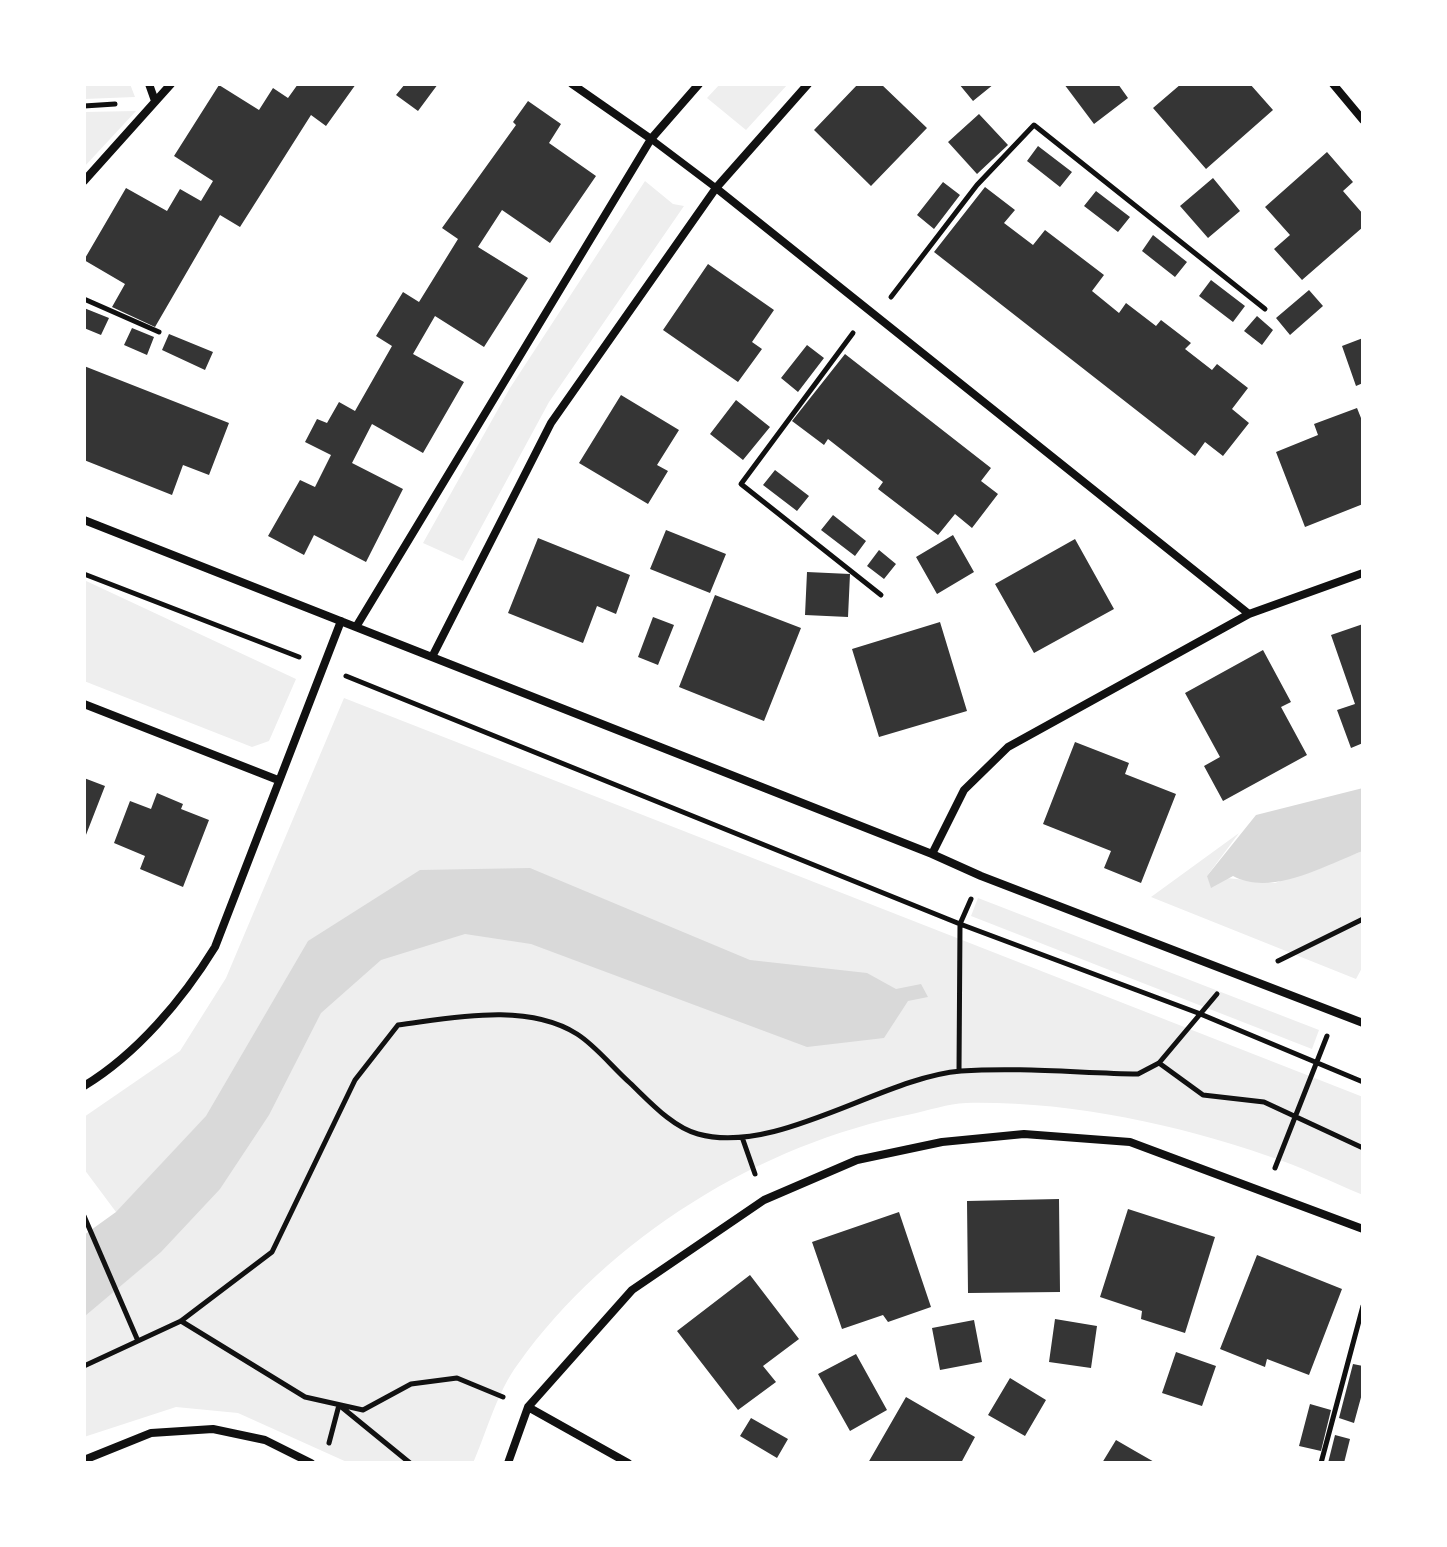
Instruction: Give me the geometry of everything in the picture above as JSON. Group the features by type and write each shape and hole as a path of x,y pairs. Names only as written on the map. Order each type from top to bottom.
{"street":[{"path":"149,84 155,101"},
{"path":"84,181 171,84"},
{"path":"572,84 716,188 1249,614"},
{"path":"356,627 651,139 699,84"},
{"path":"432,657 551,423 716,188 808,84"},
{"path":"1333,84 1363,120"},
{"path":"84,520 981,876 1336,1012 1362,1019"},
{"path":"932,854 964,790 1008,747 1249,614 1363,573"},
{"path":"84,1086 129,1051 194,981 215,947 341,621"},
{"path":"84,704 278,780"},
{"path":"508,1463 528,1407 632,1290 764,1200 857,1160 942,1142 1024,1134 1130,1142 1363,1229"},
{"path":"528,1407 628,1463"},
{"path":"84,1460 151,1433 213,1429 265,1440 311,1463"}],"path":[{"path":"881,595 741,484 977,185 1034,125 1265,309"},
{"path":"84,299 159,332"},
{"path":"84,574 960,924 1198,1013 1363,1082"},
{"path":"959,1071 960,924 981,876"},
{"path":"1246,977 1363,919"},
{"path":"1266,1191 1336,1012"},
{"path":"84,1366 181,1321 272,1252 355,1080 398,1025 476,1014 524,1016 576,1034 665,1115 697,1134 742,1137 837,1113 895,1088 959,1071 1138,1074 1159,1063 1198,1013"},
{"path":"1159,1063 1203,1095 1264,1102 1298,1115 1363,1148"},
{"path":"742,1137 764,1200"},
{"path":"84,1216 138,1341"},
{"path":"1321,1463 1363,1306"},
{"path":"181,1321 305,1397 363,1410 411,1384 457,1378 528,1407"},
{"path":"328,1448 339,1405"},
{"path":"339,1405 410,1463"}],"shaded area":[{"path":"84,84 130,84 135,97 84,99"},
{"path":"720,84 788,84 746,130 707,98"},
{"path":"136,111 84,167 84,112"},
{"path":"645,181 673,204 684,206 549,402 463,561 423,543 510,388"},
{"path":"84,580 296,679 269,741 252,747 84,681"},
{"path":"344,698 1363,1097 1363,1195 1280,1160 1157,1124 1042,1106 966,1103 945,1106 855,1128 799,1148 745,1173 692,1203 643,1237 597,1276 555,1318 518,1364 498,1399 473,1463 349,1463 238,1413 176,1407 84,1437 84,1317 145,1265 116,1212 84,1169 84,1117 180,1051 226,978"},
{"path":"1363,788 1363,851 1298,877 1264,883 1248,882 1233,876 1211,888 1207,876 1256,815"},
{"path":"1239,833 1207,876 1275,883 1363,851 1363,966 1356,979 1151,897"},
{"path":"530,868 750,960 867,973 896,989 921,984 928,997 908,1001 884,1038 807,1047 531,944 465,934 381,960 321,1013 269,1115 220,1189 161,1252 84,1317 84,1235 116,1212 206,1116 308,941 420,870"},
{"path":"978,898 1319,1030 1312,1049 971,916"}],"building":[{"path":"298,84 356,84 326,126 311,115 240,227 220,215 155,327 112,307 125,284 84,260 126,188 167,211 180,189 201,201 213,181 174,156 219,85 259,110 273,88 288,98"},
{"path":"405,84 438,84 418,111 396,95"},
{"path":"858,84 881,84 927,128 871,186 814,130"},
{"path":"959,84 994,84 973,101"},
{"path":"1064,84 1118,84 1128,98 1094,124"},
{"path":"1181,84 1250,84 1273,110 1206,169 1153,108"},
{"path":"528,101 561,124 549,143 596,176 550,243 502,210 478,247 528,278 484,347 435,316 413,354 464,382 423,453 372,424 352,463 403,489 366,562 314,535 304,555 268,536 300,480 315,487 331,455 305,442 317,419 327,423 339,402 355,411 392,346 376,336 403,292 419,302 458,239 442,228 516,125 513,122"},
{"path":"979,114 1008,145 977,174 948,142"},
{"path":"1038,146 1072,172 1060,187 1027,161"},
{"path":"1327,152 1353,182 1343,191 1363,214 1363,227 1302,280 1274,249 1290,235 1265,207"},
{"path":"1213,178 1240,211 1208,238 1180,206"},
{"path":"943,182 960,195 934,229 917,215"},
{"path":"985,187 1015,210 1004,223 1033,245 1045,230 1104,275 1092,291 1119,313 1126,303 1156,326 1161,320 1191,343 1185,349 1212,370 1217,364 1248,388 1232,409 1249,423 1223,456 1205,442 1195,456 934,252"},
{"path":"1096,191 1130,217 1118,232 1084,206"},
{"path":"1153,235 1187,262 1175,277 1142,251"},
{"path":"708,264 774,310 752,342 762,349 738,382 663,330"},
{"path":"1211,280 1245,306 1233,322 1199,296"},
{"path":"1309,290 1323,306 1290,335 1276,318"},
{"path":"84,308 109,318 101,335 84,328"},
{"path":"1257,316 1273,330 1262,345 1244,331"},
{"path":"132,328 154,337 147,355 124,345"},
{"path":"169,334 213,352 205,370 162,350"},
{"path":"1363,338 1363,383 1356,386 1342,346"},
{"path":"807,345 824,358 798,392 781,378"},
{"path":"845,354 991,468 981,481 998,494 972,528 955,514 938,535 878,489 883,482 828,439 824,445 792,421"},
{"path":"84,366 229,423 209,475 183,465 172,495 84,460"},
{"path":"621,395 679,430 657,465 668,471 648,504 579,463"},
{"path":"736,400 770,427 743,460 710,434"},
{"path":"1357,408 1363,423 1363,504 1305,527 1276,452 1318,435 1314,424"},
{"path":"775,470 809,496 797,511 763,485"},
{"path":"833,515 866,541 855,556 821,530"},
{"path":"666,530 726,554 710,593 650,569"},
{"path":"953,535 974,572 937,594 916,557"},
{"path":"538,538 630,575 616,614 597,606 583,643 508,613"},
{"path":"1075,539 1114,609 1034,653 995,584"},
{"path":"879,550 896,564 884,579 867,566"},
{"path":"807,572 850,574 848,617 805,615"},
{"path":"715,595 801,628 764,721 679,687"},
{"path":"653,617 674,625 658,665 638,657"},
{"path":"940,622 967,711 879,737 852,649"},
{"path":"1363,624 1363,743 1351,748 1337,710 1355,704 1331,635"},
{"path":"1263,650 1291,702 1281,707 1307,755 1223,801 1204,766 1220,757 1185,693"},
{"path":"1075,742 1129,763 1125,774 1176,794 1141,883 1104,868 1111,851 1043,824"},
{"path":"84,778 105,786 84,840"},
{"path":"157,793 183,804 181,809 209,820 183,887 140,869 145,856 114,843 130,801 151,809"},
{"path":"1059,1199 1060,1292 968,1293 967,1201"},
{"path":"1128,1209 1215,1237 1185,1333 1141,1319 1142,1311 1100,1297"},
{"path":"899,1212 931,1307 888,1322 883,1315 842,1329 812,1242"},
{"path":"1257,1255 1342,1289 1309,1375 1267,1359 1265,1367 1220,1349"},
{"path":"750,1275 799,1339 763,1366 776,1382 738,1410 677,1331"},
{"path":"1055,1319 1097,1326 1091,1368 1049,1362"},
{"path":"974,1320 982,1362 940,1370 932,1328"},
{"path":"1176,1352 1216,1366 1202,1406 1162,1393"},
{"path":"856,1354 887,1410 850,1431 818,1374"},
{"path":"1353,1364 1363,1366 1363,1390 1354,1423 1339,1418"},
{"path":"1010,1378 1046,1400 1025,1436 988,1415"},
{"path":"906,1397 975,1437 961,1463 868,1463"},
{"path":"1310,1404 1331,1410 1321,1451 1299,1446"},
{"path":"751,1418 788,1439 777,1458 740,1436"},
{"path":"1335,1435 1350,1439 1344,1463 1328,1463"},
{"path":"1116,1440 1135,1451 1156,1463 1102,1463"}]}
